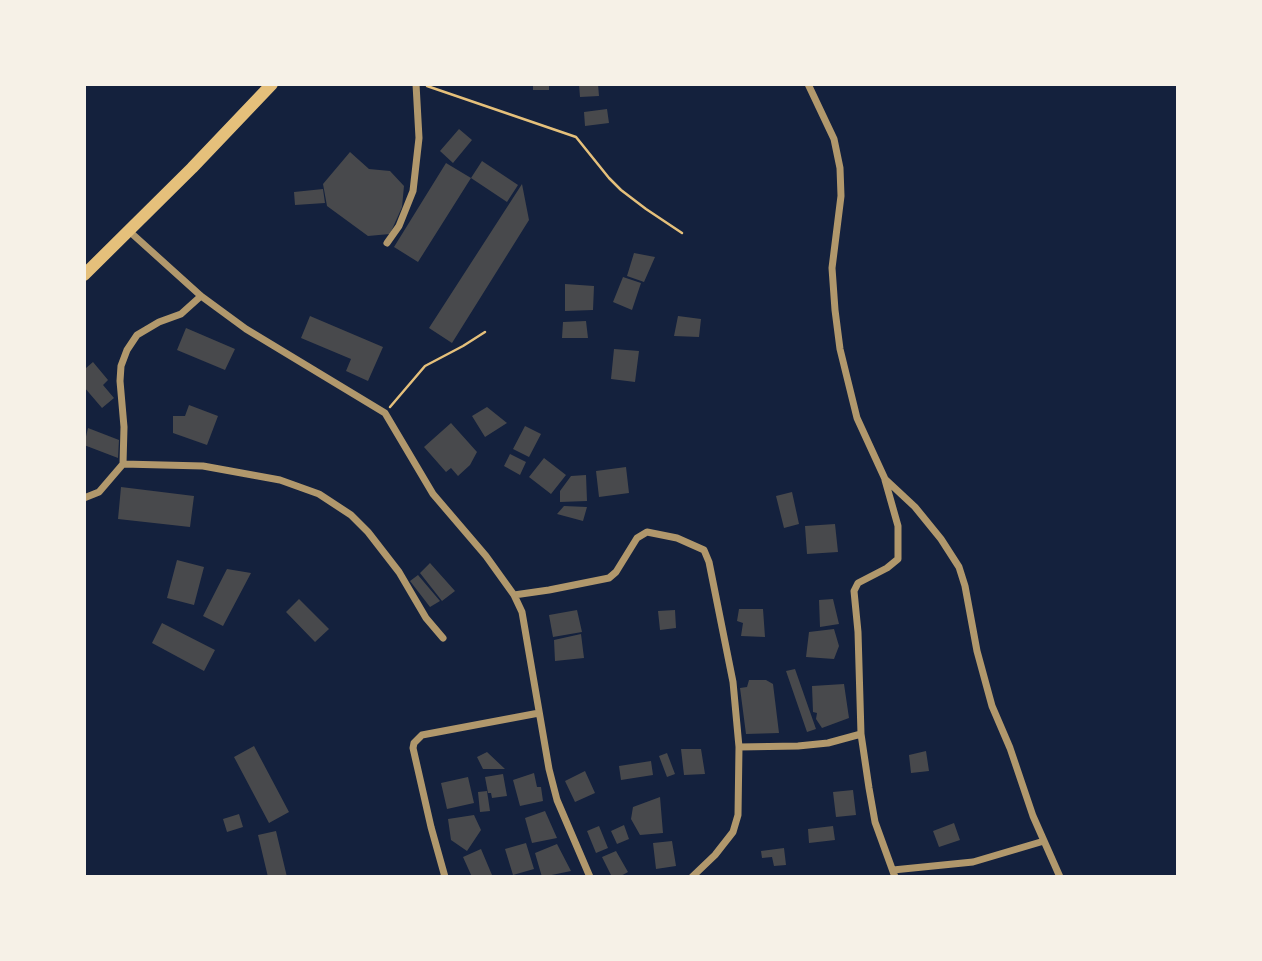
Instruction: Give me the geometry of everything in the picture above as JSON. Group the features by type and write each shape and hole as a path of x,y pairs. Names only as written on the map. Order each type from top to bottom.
{"highway":[{"path":"84,275 272,84"}],"street":[{"path":"387,243 399,226 413,191 419,138 418,84"},
{"path":"808,84 834,139 840,168 841,197 832,268 840,349 857,418 885,479 898,526 898,559 854,588 861,734 875,822 894,874 973,862 1044,841"},
{"path":"129,231 201,296 246,329 385,413 433,494 485,556 514,595 522,612 549,769 557,800 590,877"},
{"path":"84,498 99,492 123,464 124,427 120,382 121,366 127,350 137,334 159,321 187,310 201,296"},
{"path":"123,464 203,466 248,473 319,494 351,515 368,532 399,572 426,618 443,638"},
{"path":"885,479 933,528 959,567 992,706 1060,877"},
{"path":"514,595 609,578 616,572 637,538 647,532 677,538 701,547 709,562 729,655 739,747 737,824 715,855 692,877"},
{"path":"445,877 431,827 414,743 422,735 539,713"},
{"path":"739,747 828,743 861,734"}],"path":[{"path":"418,84 576,137 621,190 682,233"},
{"path":"385,413 425,366 485,332"}],"building":[{"path":"533,84 549,84 549,90 533,90"},
{"path":"579,84 598,84 599,96 580,97"},
{"path":"607,109 609,123 585,126 584,112"},
{"path":"459,129 472,140 453,163 440,151"},
{"path":"350,152 369,169 390,171 404,186 402,207 390,234 368,236 327,206 323,184"},
{"path":"482,161 518,185 507,202 471,178"},
{"path":"446,163 471,178 418,262 394,247"},
{"path":"522,184 529,220 452,343 429,328"},
{"path":"323,189 325,203 295,205 294,192"},
{"path":"634,253 655,257 644,282 627,276"},
{"path":"623,277 641,283 632,310 613,302"},
{"path":"565,284 594,286 593,310 565,311"},
{"path":"310,316 383,347 368,381 346,371 351,359 301,338"},
{"path":"678,316 701,319 699,337 674,336"},
{"path":"586,321 588,338 562,338 563,322"},
{"path":"186,328 235,349 225,370 177,350"},
{"path":"614,349 639,351 635,382 611,379"},
{"path":"93,362 108,380 103,385 114,398 102,408 84,387 84,366 86,368"},
{"path":"189,405 218,416 207,445 173,433 173,416 185,416"},
{"path":"487,407 507,423 485,437 472,416"},
{"path":"451,423 477,452 470,465 458,476 451,468 446,472 424,447"},
{"path":"525,426 541,434 529,457 513,449"},
{"path":"88,428 119,440 118,458 84,445"},
{"path":"510,454 526,462 520,475 504,466"},
{"path":"544,458 566,475 551,494 529,477"},
{"path":"626,467 629,493 599,497 596,471"},
{"path":"586,475 587,501 560,502 560,491 571,476"},
{"path":"121,487 194,496 190,527 118,519"},
{"path":"792,492 799,524 784,528 776,496"},
{"path":"564,506 587,507 583,521 557,514"},
{"path":"835,524 838,552 807,554 805,526"},
{"path":"177,560 204,567 194,605 167,598"},
{"path":"430,563 455,591 442,601 420,573"},
{"path":"227,569 251,573 223,626 203,616"},
{"path":"418,575 440,601 430,607 410,581"},
{"path":"299,599 329,629 315,642 286,612"},
{"path":"833,599 839,624 820,627 819,600"},
{"path":"739,609 763,609 765,637 741,636 743,623 737,621"},
{"path":"577,610 582,632 553,637 549,615"},
{"path":"675,610 676,628 660,630 658,611"},
{"path":"162,623 215,650 204,671 152,643"},
{"path":"834,629 839,646 834,659 806,657 809,632"},
{"path":"581,634 584,658 555,661 554,640"},
{"path":"795,669 816,729 807,732 786,671"},
{"path":"749,680 766,680 773,684 779,733 746,734 740,688 747,687"},
{"path":"844,684 849,718 822,728 816,719 817,713 813,712 812,686"},
{"path":"254,746 289,812 269,823 234,757"},
{"path":"681,749 701,749 705,774 684,775"},
{"path":"926,751 929,771 911,773 909,755"},
{"path":"487,752 505,769 483,769 477,757"},
{"path":"667,753 675,774 667,777 659,756"},
{"path":"651,761 653,775 621,780 619,766"},
{"path":"585,771 595,793 575,802 565,781"},
{"path":"534,773 537,787 541,787 543,801 520,806 513,780"},
{"path":"503,774 507,796 492,798 491,793 488,793 485,777"},
{"path":"468,777 474,803 447,809 441,783"},
{"path":"853,790 856,815 836,817 833,792"},
{"path":"487,791 490,811 480,812 478,792"},
{"path":"660,797 663,833 640,835 631,819 633,807"},
{"path":"545,811 557,838 532,843 525,818"},
{"path":"239,814 243,827 227,832 223,819"},
{"path":"474,815 481,830 467,851 451,840 448,819"},
{"path":"954,823 960,840 939,847 933,831"},
{"path":"624,825 629,839 617,844 611,831"},
{"path":"599,826 608,848 596,853 587,831"},
{"path":"833,826 835,840 809,843 808,829"},
{"path":"276,831 287,877 268,877 258,835"},
{"path":"672,841 676,866 656,869 653,843"},
{"path":"526,843 534,869 513,875 505,849"},
{"path":"557,844 571,871 542,877 535,853"},
{"path":"784,848 786,865 774,866 772,857 762,858 761,851"},
{"path":"481,849 492,875 472,877 463,857"},
{"path":"616,851 628,872 612,877 602,857"}]}
